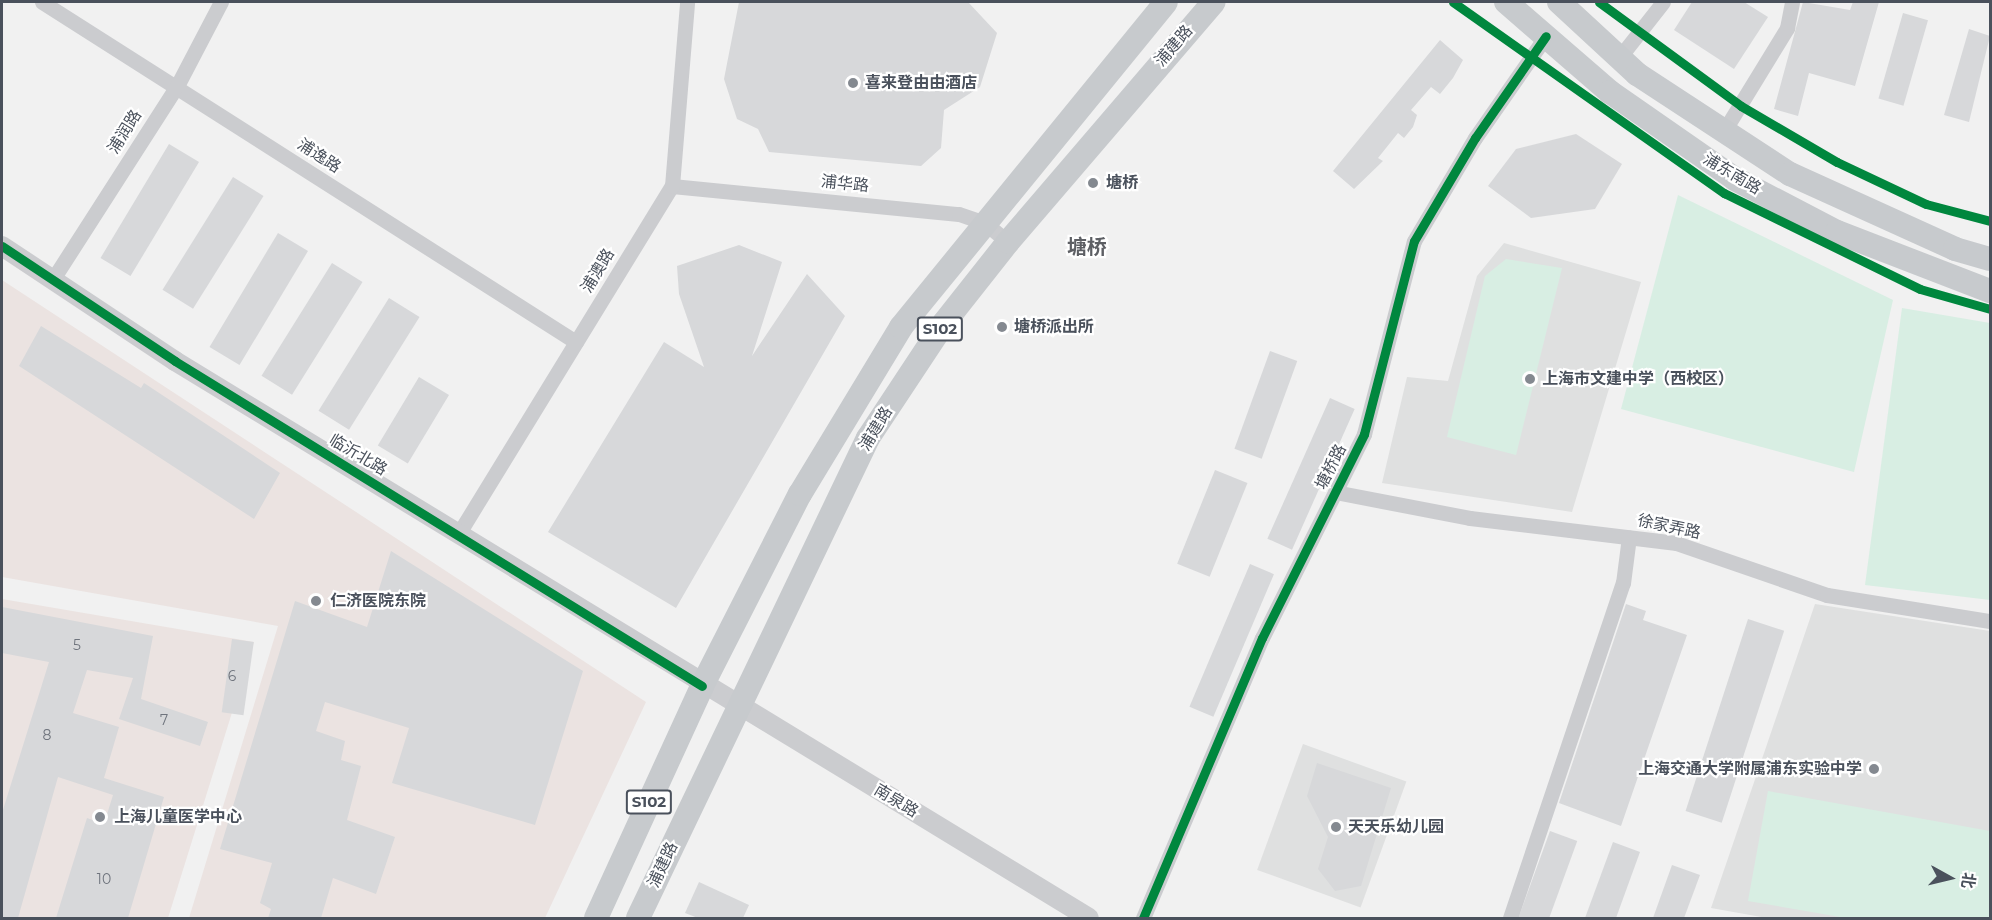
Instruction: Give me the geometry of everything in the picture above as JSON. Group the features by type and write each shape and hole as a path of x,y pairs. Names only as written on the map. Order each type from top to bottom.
{"main road":[{"name":"浦建路","path":"596,918 702,686 800,494 901,327 1166,2"},
{"name":"浦建路","path":"638,918 737,705 868,438 944,323 1008,242 1214,2"},
{"name":"浦东南路","path":"1506,2 1610,92 1735,179 1838,232 1990,291"},
{"name":"浦东南路","path":"1559,2 1619,58 1790,174 1955,249 1990,259"}],"street":[{"name":"浦逸路","path":"42,2 576,342"},
{"name":"浦润路","path":"54,279 177,86 221,2"},
{"name":"浦澳路","path":"459,533 672,186 687,2"},
{"path":"1619,58 1663,2"},
{"path":"1724,131 1787,28 1792,2"},
{"name":"塘桥路","path":"1143,918 1262,638 1369,421 1414,241 1475,138 1546,36"},
{"name":"浦华路","path":"672,186 959,214 985,224 1008,242"},
{"name":"临沂北路","path":"2,246 175,361 459,533 702,686"},
{"name":"徐家弄路","path":"1335,492 1470,518 1687,546 1847,599 1990,621"},
{"path":"1510,918 1623,583 1629,537"},
{"name":"南泉路","path":"702,686 1089,918"}],"shaded area":[{"name":"上海市文建中学（西校区）","path":"1504,243 1641,282 1572,512 1382,483 1407,377 1448,381 1477,276"},
{"name":"仁济医院东院","path":"2,280 646,702 545,918 189,918 278,626 2,577"},
{"name":"上海儿童医学中心","path":"2,599 254,642 168,918 2,918"},
{"name":"上海交通大学附属浦东实验中学","path":"1815,604 1990,631 1990,918 1767,918 1711,908"},
{"name":"天天乐幼儿园","path":"1303,744 1406,782 1361,908 1257,870"}],"green space":[{"path":"1678,195 1893,300 1854,472 1621,409"},
{"path":"1506,259 1562,268 1516,455 1447,437 1485,276"},
{"path":"1902,308 1990,323 1990,600 1865,585"},
{"path":"1768,791 1990,831 1990,918 1846,918 1748,901"}],"building":[{"name":"喜来登由由酒店","path":"739,2 968,2 997,33 980,87 944,110 941,148 921,166 769,152 758,129 737,119 724,79"},
{"path":"1692,2 1744,2 1768,17 1734,69 1674,30"},
{"path":"1803,2 1850,10 1853,2 1879,2 1855,86 1809,73 1798,116 1774,109"},
{"path":"1903,13 1928,20 1903,106 1878,99"},
{"path":"1969,29 1990,36 1969,122 1944,115"},
{"path":"1440,40 1463,60 1453,78 1440,94 1431,87 1411,110 1417,115 1413,127 1404,138 1398,133 1378,158 1383,161 1354,189 1333,171"},
{"path":"1576,134 1622,164 1595,209 1531,218 1488,186 1516,149"},
{"path":"169,144 199,162 131,276 100,258"},
{"path":"233,177 264,196 193,309 163,290"},
{"path":"278,233 308,251 240,365 209,347"},
{"path":"739,245 782,262 752,356 807,274 845,316 676,608 548,532 664,342 704,367 679,294 677,266"},
{"path":"332,263 363,282 292,395 262,376"},
{"path":"389,298 420,317 349,430 319,411"},
{"path":"41,326 141,388 144,383 280,473 254,519 19,366"},
{"path":"1270,351 1297,361 1262,459 1234,449"},
{"path":"419,377 449,395 408,464 378,446"},
{"path":"1330,398 1355,409 1292,550 1267,539"},
{"path":"1215,470 1247,483 1210,577 1177,564"},
{"path":"391,551 583,671 535,825 392,783 409,728 325,702 316,731 345,741 341,760 361,766 347,820 395,837 376,894 333,878 321,918 268,918 271,909 260,903 272,863 220,849 295,601 367,627"},
{"path":"1250,564 1274,574 1213,717 1189,707"},
{"path":"1626,604 1646,611 1643,620 1687,635 1621,826 1559,803"},
{"path":"2,607 153,636 141,699 208,722 200,746 119,719 133,678 87,670 73,713 119,727 104,778 164,797 128,918 56,918 87,818 104,824 113,795 58,777 18,918 2,918 2,813 49,662 2,653"},
{"path":"1748,619 1784,631 1722,823 1686,811"},
{"path":"232,639 254,642 243,715 222,712"},
{"path":"1317,763 1391,788 1361,886 1335,891 1318,869 1328,837 1307,796"},
{"path":"1550,831 1577,841 1549,918 1519,917"},
{"path":"1613,842 1640,852 1616,918 1585,918"},
{"path":"1672,865 1700,875 1684,918 1653,918"},
{"path":"699,882 749,905 743,918 698,918 685,913"}],"cycle path":[{"path":"1453,2 1724,193 1920,289 1990,309"},
{"path":"1599,2 1741,106 1837,162 1926,204 1990,221"},
{"path":"1143,918 1262,638 1364,434 1414,241 1475,138 1546,36"},
{"path":"2,246 175,361 702,686"}],"place":[{"name":"喜来登由由酒店","path":"853,83"},
{"name":"塘桥","path":"1093,183"},
{"name":"塘桥派出所","path":"1002,327"},
{"name":"上海市文建中学（西校区）","path":"1530,379"},
{"name":"仁济医院东院","path":"316,601"},
{"name":"上海交通大学附属浦东实验中学","path":"1874,769"},
{"name":"上海儿童医学中心","path":"100,817"},
{"name":"天天乐幼儿园","path":"1336,827"}],"district":[{"name":"塘桥","path":"1087,247"}]}
